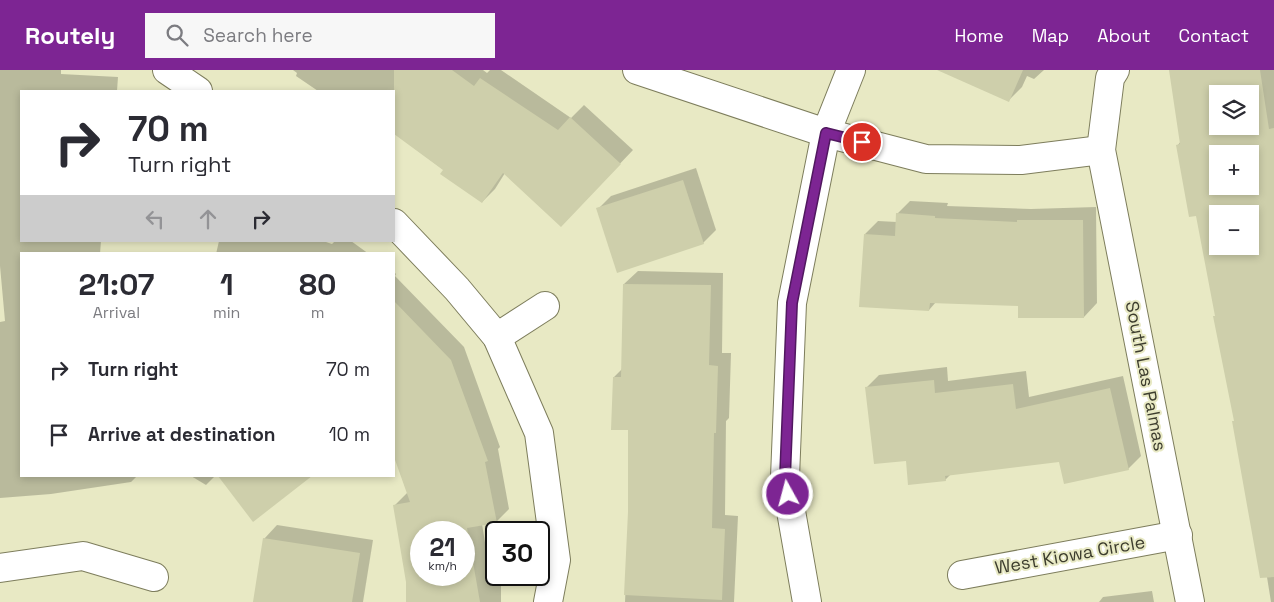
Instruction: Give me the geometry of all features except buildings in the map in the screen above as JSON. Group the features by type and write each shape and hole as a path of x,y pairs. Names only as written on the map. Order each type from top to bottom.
{"street":[{"path":"167,70 197,90"},
{"path":"636,70 826,133 926,159 1021,160 1101,150"},
{"path":"807,602 785,477 792,303 826,133 851,70"},
{"name":"South Las Palmas","path":"1115,70 1110,78 1101,150 1190,602"},
{"path":"395,224 458,289 496,337 539,433 556,560 548,602"},
{"path":"496,337 545,306"},
{"name":"West Kiowa Circle","path":"962,575 1178,535"},
{"path":"0,568 83,556 154,577"}],"route":[{"path":"788,494 785,477 792,303 826,133 862,142"}]}
